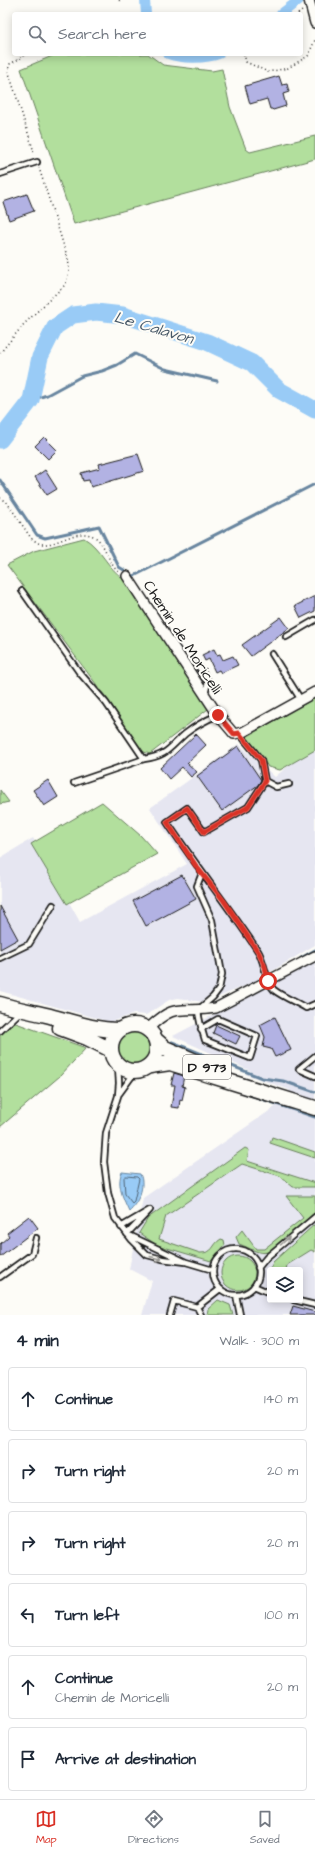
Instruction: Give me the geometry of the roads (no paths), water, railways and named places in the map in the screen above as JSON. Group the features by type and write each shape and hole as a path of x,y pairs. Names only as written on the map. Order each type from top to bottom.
{"main road":[{"path":"0,1004 21,1011 44,1015 100,1029 120,1030 134,1025 148,1029 157,1041 157,1054 150,1066 136,1072 126,1070 118,1066 113,1059 111,1050 112,1041 120,1030"},
{"path":"21,1011 38,1020 91,1040 111,1050"},
{"name":"D 973","path":"157,1041 165,1048 259,1089"},
{"name":"D 973","path":"150,1066 170,1063 259,1089 315,1108"}],"street":[{"path":"309,0 315,23"},
{"name":"Chemin de Moricelli","path":"127,576 218,715 234,734 239,733"},
{"path":"239,733 315,692"},
{"path":"148,1029 162,1016 176,1009 198,1010 216,1008 315,956"}],"lane":[{"path":"0,174 37,162"},
{"path":"22,591 79,672 106,703 144,759"},
{"path":"286,637 315,620"},
{"path":"272,654 301,700"},
{"path":"196,663 208,681 205,696"},
{"path":"74,783 144,759 155,758 171,750 185,734 204,720 218,715"},
{"path":"239,733 261,760 265,781 248,807 204,832 187,808 167,822 202,874 224,901 259,953 265,967 268,981 274,990 306,1008 315,1004"},
{"path":"265,781 276,787 289,784"},
{"path":"201,1029 218,1019 257,1036 250,1058 205,1040 201,1029 198,1010 213,997 219,989 222,974 212,920 197,886 202,874"},
{"path":"0,958 29,944 53,905"},
{"path":"0,1031 21,1011"},
{"path":"315,1056 299,1068 315,1076"},
{"path":"118,1066 118,1096 106,1133 104,1162 111,1206 115,1218 139,1249 147,1255 162,1259 186,1262"},
{"path":"118,1096 136,1072"},
{"path":"122,1227 150,1210 128,1234"},
{"path":"258,1268 267,1258 315,1217"},
{"path":"128,1234 186,1262 213,1270"},
{"path":"0,1277 32,1254 36,1238"},
{"path":"235,1249 242,1250 250,1254 256,1261 258,1268 258,1275 254,1286 246,1292 236,1295 231,1294 220,1289 215,1282 213,1270 217,1259 222,1254 235,1249"},
{"path":"254,1286 267,1292"},
{"path":"197,1307 220,1289"},
{"path":"236,1295 240,1315"},
{"path":"170,1315 174,1301 197,1307 201,1315"},
{"path":"303,1302 315,1305"}],"water":[{"path":"122,1172 140,1174 142,1179 142,1189 138,1199 129,1211 120,1187 120,1177"}],"waterway":[{"path":"145,0 146,12"},
{"path":"284,12 299,0"},
{"path":"173,56 194,58 214,56"},
{"name":"Le Calavon","path":"0,440 31,400 40,357 55,327 73,315 96,312 123,315 207,342 252,363 279,390 315,410"},
{"path":"31,400 47,395 82,376 102,371 117,365 135,354 165,369 217,381"},
{"path":"0,480 37,535 45,538 99,526 119,567 134,576 315,484"},
{"path":"301,958 315,950"},
{"path":"172,1042 262,1078 283,1081 315,1092"},
{"path":"247,1094 315,1117"}]}
